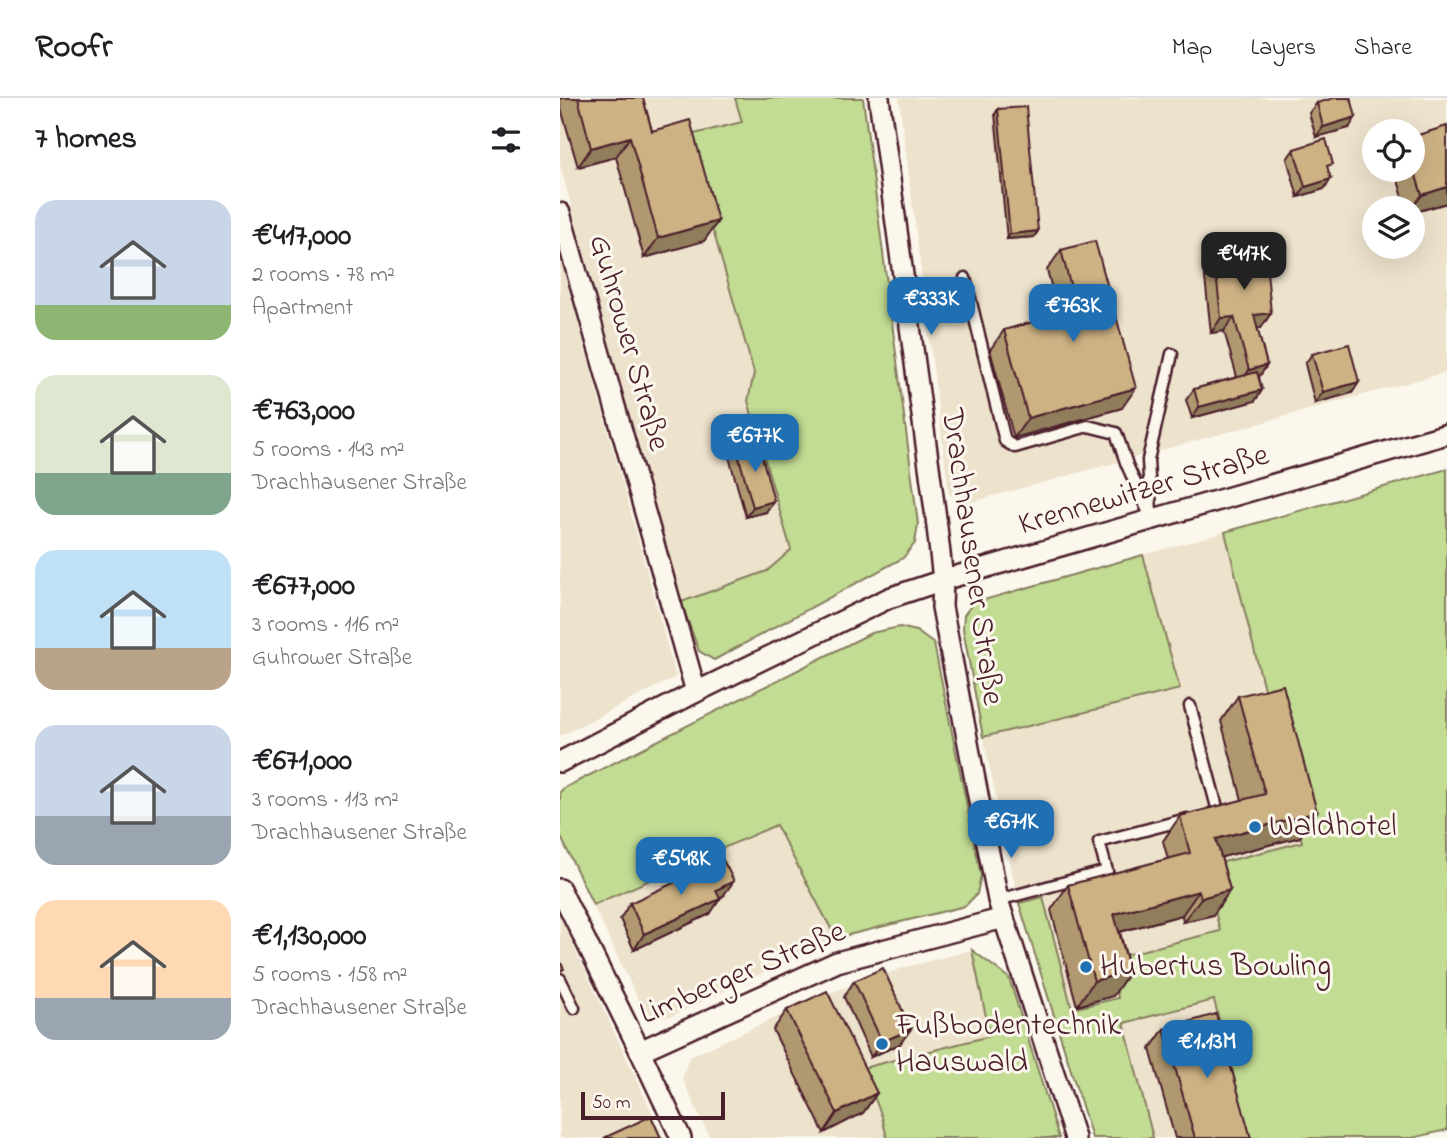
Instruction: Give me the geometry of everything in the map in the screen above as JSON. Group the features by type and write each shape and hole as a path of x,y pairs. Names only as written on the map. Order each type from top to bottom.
{"street":[{"name":"Drachhausener Straße","path":"879,98 943,580 942,607 1001,909 1075,1138"},
{"name":"Guhrower Straße","path":"560,213 696,692"},
{"name":"Krennewitzer Straße","path":"560,762 889,598 1447,434"},
{"name":"Limberger Straße","path":"560,889 640,1051 837,962 1001,909"},
{"path":"640,1051 681,1138"}],"lane":[{"path":"965,278 1005,441 1014,447 1088,426 1116,433 1152,520"},
{"path":"1152,520 1148,460 1172,354"},
{"path":"1190,706 1218,811 1206,814"},
{"path":"1001,909 1107,871 1099,842 1194,818"},
{"path":"560,979 574,1008"}],"shaded area":[{"path":"560,98 735,98 742,122 686,136 754,373 748,401 791,550 767,571 681,602 560,165"},
{"path":"899,98 1447,98 1447,372 964,504 949,494"},
{"path":"560,257 676,677 560,736"},
{"path":"1225,532 1302,843 1205,867 1220,931 1109,959 1118,998 1072,1009 1044,897 1019,903 983,737 1179,689 1143,555"},
{"path":"776,824 836,938 672,1016 656,1017 643,1010 593,905"},
{"path":"560,917 620,1044 664,1138 560,1138"},
{"path":"972,950 991,1036 863,1068 887,1138 710,1138 682,1078 689,1057 832,992 903,968"},
{"path":"1214,1000 1250,1138 1153,1138 1124,1023"}],"green space":[{"path":"735,98 863,98 918,524 915,543 903,558 714,660 699,651 681,602 767,571 791,550 748,401 754,373 686,136 742,122"},
{"path":"1447,469 1447,1130 1412,1138 1250,1138 1214,1000 1124,1023 1153,1138 1092,1138 1019,903 1043,897 1072,1009 1118,998 1109,959 1220,931 1204,867 1302,842 1225,532"},
{"path":"1143,555 1180,689 983,737 963,629 964,615 973,603"},
{"path":"900,627 916,631 934,644 981,875 977,894 965,906 836,938 776,825 593,905 560,835 560,792 564,788 871,633"},
{"path":"972,950 1009,978 1059,1138 887,1138 863,1068 990,1036"}],"building":[{"path":"578,98 643,98 652,131 690,120 718,221 658,238 630,137 591,148"},
{"path":"1334,98 1351,98 1356,117 1323,127 1317,103"},
{"path":"1026,107 1038,231 1010,234 998,109"},
{"path":"1447,126 1447,187 1422,195 1418,182 1425,182 1425,133"},
{"path":"1326,139 1333,164 1327,166 1331,179 1305,187 1294,149"},
{"path":"1264,240 1271,313 1254,315 1267,365 1249,370 1234,317 1221,318 1213,245"},
{"path":"1095,241 1136,388 1028,418 1004,330 1077,310 1061,250"},
{"path":"1349,344 1359,382 1323,392 1312,354"},
{"path":"1257,372 1262,390 1199,407 1194,389"},
{"path":"758,442 774,501 753,507 736,447"},
{"path":"1283,685 1317,812 1216,839 1230,890 1201,898 1199,891 1114,914 1130,971 1094,981 1068,885 1190,853 1180,816 1265,794 1238,696"},
{"path":"723,860 734,881 716,890 720,899 644,934 630,903"},
{"path":"883,968 911,1029 882,1042 854,981"},
{"path":"827,991 877,1093 837,1113 787,1010"},
{"path":"1216,1014 1251,1138 1195,1138 1164,1029"},
{"path":"651,1116 661,1138 604,1138"}],"place":[{"name":"Waldhotel","path":"1255,827"},
{"name":"Hubertus Bowling","path":"1086,967"},
{"name":"Fußbodentechnik Hauswald","path":"882,1044"}]}
